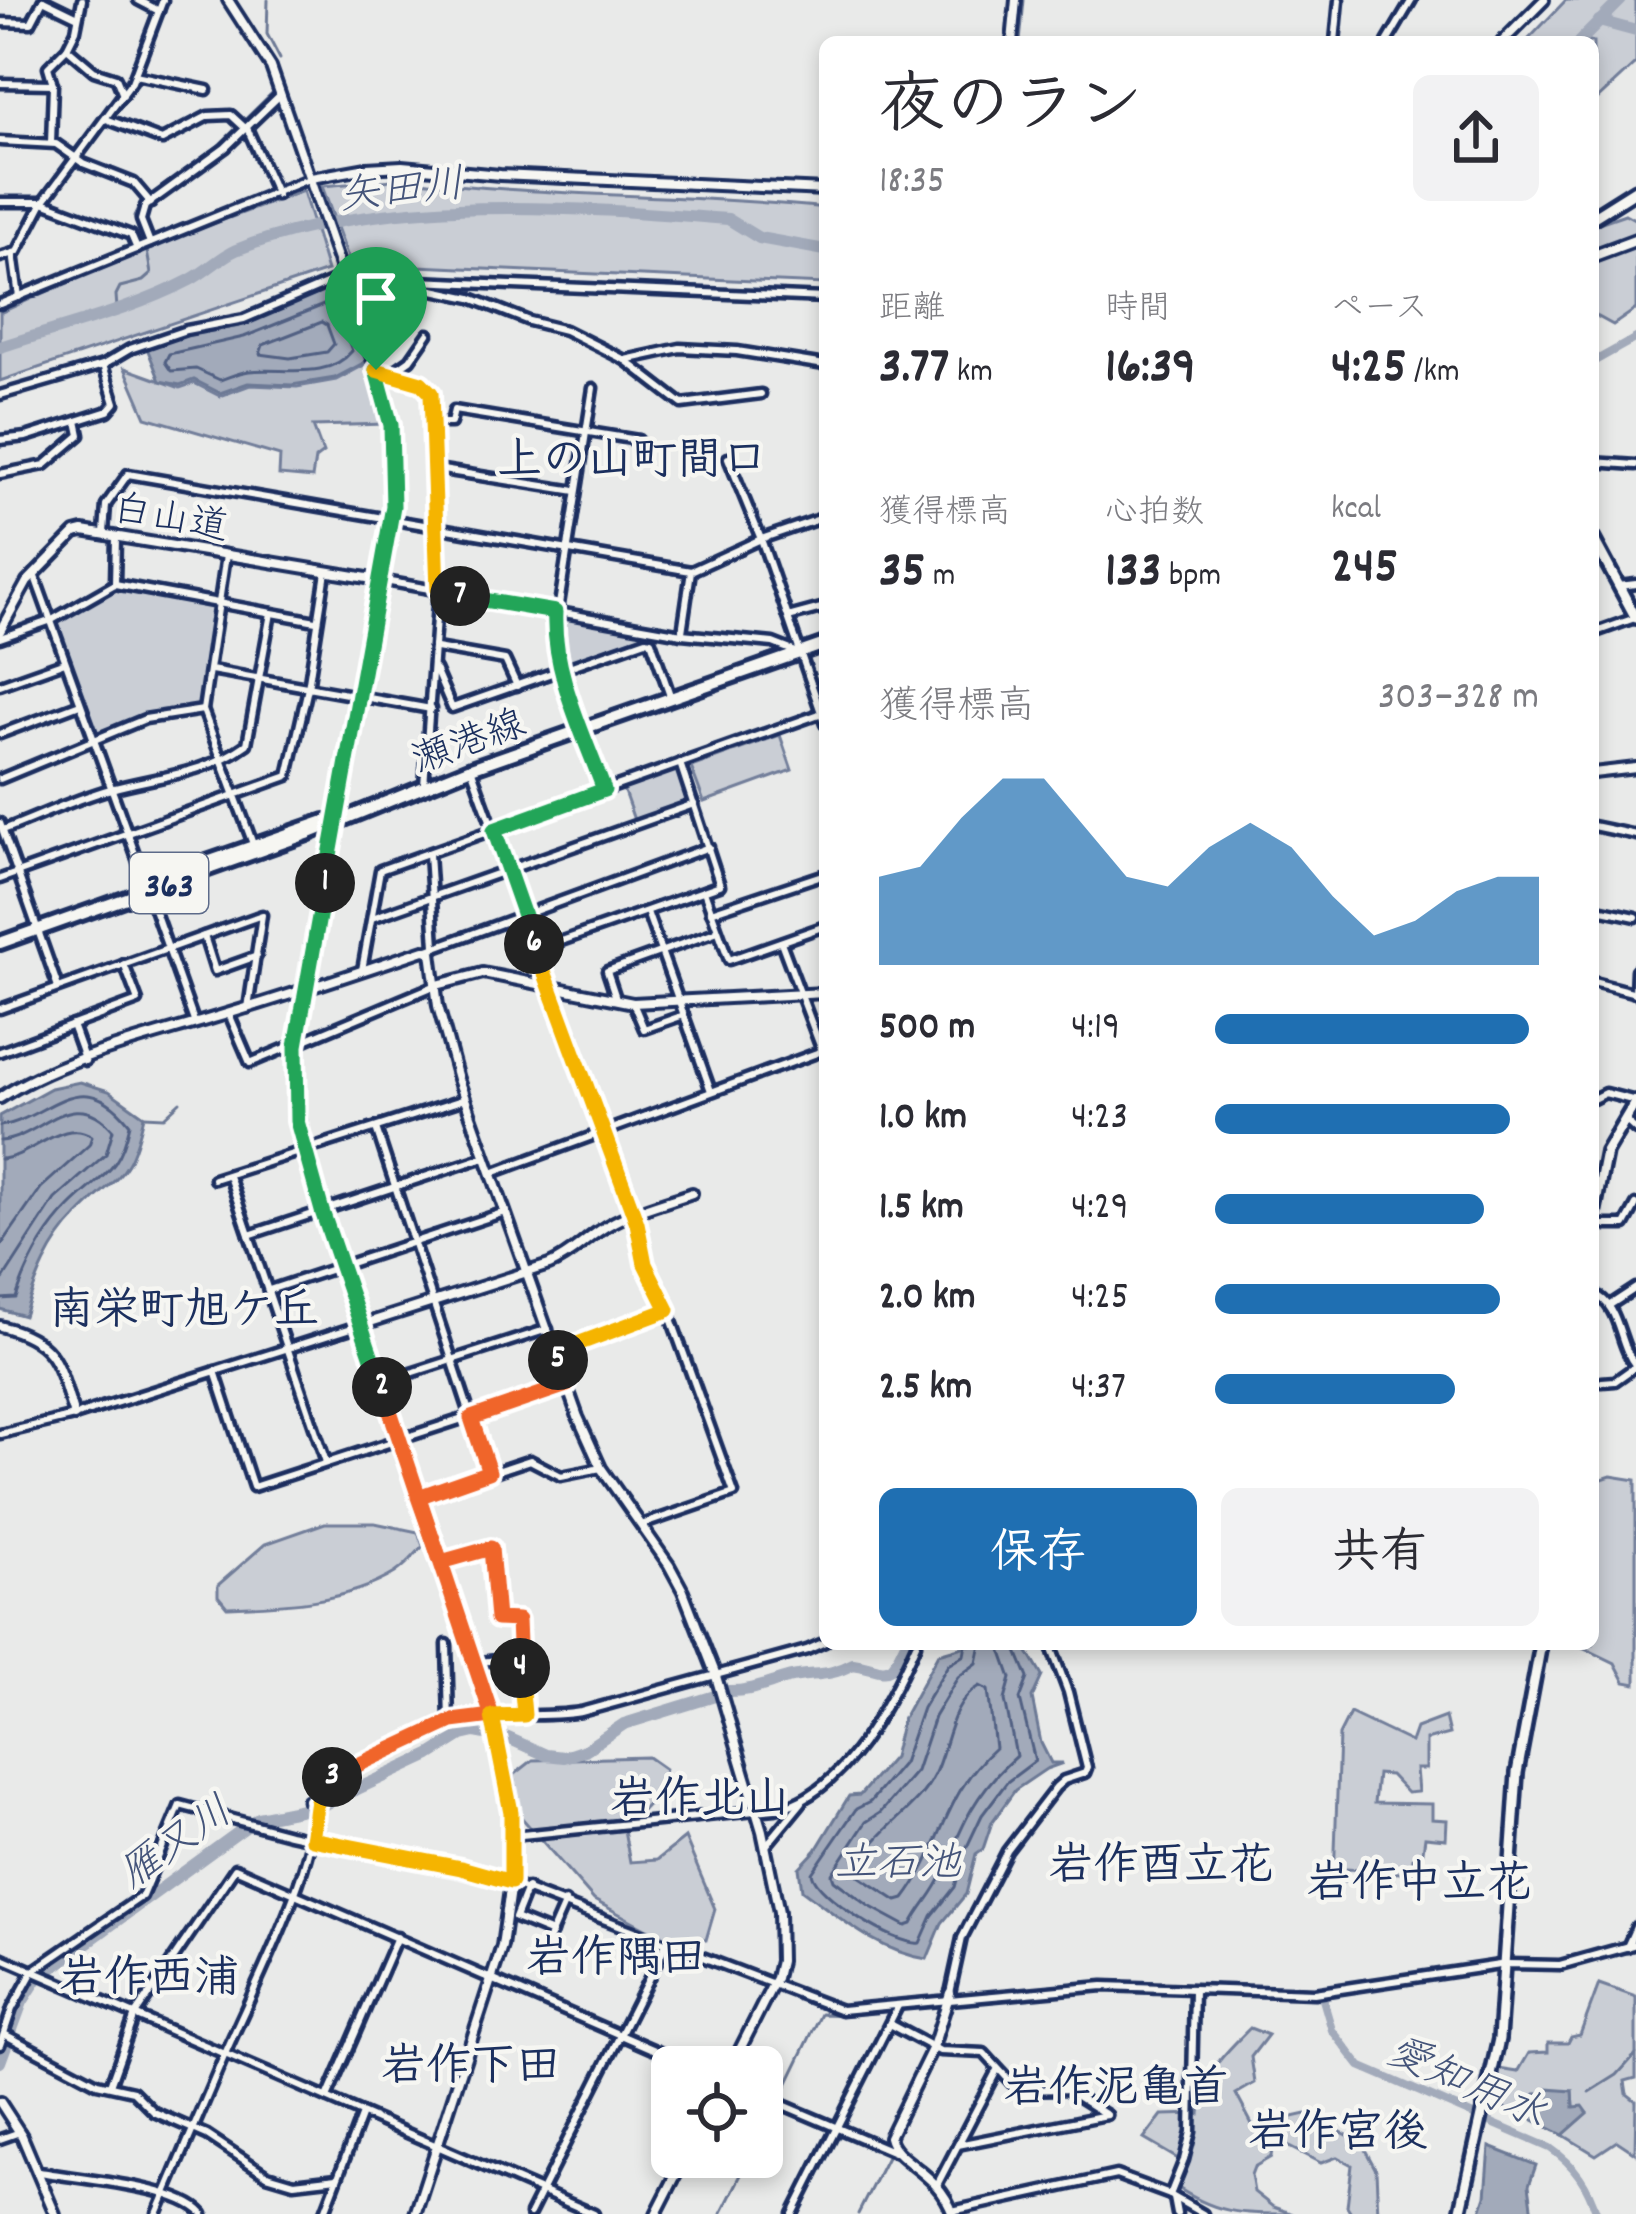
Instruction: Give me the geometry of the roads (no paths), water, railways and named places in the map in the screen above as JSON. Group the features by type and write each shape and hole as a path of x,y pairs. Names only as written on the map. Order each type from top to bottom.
{"highway":[{"path":"1599,213 1636,190"},
{"name":"瀬港線","path":"0,939 819,646"},
{"name":"瀬港線","path":"147,887 307,824 336,819"}],"main road":[{"path":"1599,254 1636,240"},
{"path":"1599,550 1636,618"},
{"path":"1599,1189 1606,1152 1636,1101"},
{"path":"1460,2214 1499,2039 1517,1773 1539,1650"}],"street":[{"path":"0,22 31,23 43,0 76,16"},
{"path":"51,143 53,84 48,68 76,30 82,0"},
{"path":"138,0 159,11"},
{"path":"20,298 13,253 43,202 135,75 163,0"},
{"path":"228,0 271,67 376,370 391,425 394,461 391,521 303,992 295,1096 303,1152 492,1716 512,1836 511,1882 494,1979 415,2214"},
{"path":"1013,36 1016,0"},
{"path":"1336,36 1339,0"},
{"path":"1391,36 1412,0"},
{"path":"1508,36 1544,0"},
{"path":"67,47 94,70 116,78 123,95"},
{"path":"135,75 207,90"},
{"path":"0,82 53,84"},
{"path":"150,243 141,214 148,199 225,148 280,95"},
{"path":"106,119 162,140 208,116 231,115 244,125 277,195"},
{"path":"0,141 51,143 134,183 148,199"},
{"path":"0,304 312,182 367,168 402,166 819,190"},
{"path":"0,202 43,202 131,235 137,249"},
{"path":"0,257 13,253"},
{"path":"0,395 104,365 130,349 186,331 244,319 343,273 471,298 565,331 625,360 682,404 761,394"},
{"path":"390,280 819,298"},
{"path":"390,374 410,360 428,334"},
{"path":"625,360 680,348 819,364"},
{"path":"0,440 108,412 115,404 104,365"},
{"path":"376,370 426,387 431,393 438,590 424,786"},
{"path":"593,388 555,612 555,646 604,790"},
{"path":"434,424 451,423 454,410 638,440"},
{"path":"0,474 45,465 80,435 77,421"},
{"path":"728,458 819,702"},
{"path":"1599,462 1636,465"},
{"path":"436,469 576,491"},
{"path":"104,533 106,505 128,474 692,571 761,538 819,519"},
{"name":"白山道","path":"0,634 14,600 75,533 104,533 379,580"},
{"path":"115,584 116,537"},
{"path":"226,555 203,710 253,844"},
{"path":"1599,566 1606,563"},
{"path":"682,634 692,571"},
{"path":"0,879 291,772 326,572"},
{"path":"34,574 195,1024"},
{"path":"379,580 682,634 772,643 800,653"},
{"path":"0,634 52,620 115,584 318,621"},
{"path":"1619,586 1636,584"},
{"path":"788,616 819,608"},
{"path":"58,987 1,826 111,789 223,761 247,743 271,613"},
{"path":"1599,631 1636,618"},
{"path":"434,666 452,708 646,640 651,641 671,700"},
{"path":"436,648 505,660 517,686"},
{"path":"0,685 65,662"},
{"path":"211,670 430,709"},
{"path":"0,734 80,704"},
{"path":"0,779 146,719 203,710"},
{"path":"362,970 380,870 819,713"},
{"path":"536,950 704,891 721,880 680,763"},
{"path":"472,768 603,1130 645,1264 668,1310 734,1492 641,1526"},
{"path":"1599,772 1636,768"},
{"path":"372,918 694,804"},
{"path":"1599,827 1636,835"},
{"path":"0,1097 85,1060 303,992 709,848"},
{"path":"429,854 431,948 444,1033 465,1099 567,1385 602,1468 682,1591 715,1672 757,1811 781,1935 773,1985 742,2046"},
{"path":"712,912 819,876"},
{"path":"704,891 729,960 819,928"},
{"path":"1599,909 1636,917"},
{"path":"647,912 711,1091"},
{"path":"0,1009 262,915 248,1008"},
{"path":"616,998 607,971 718,931"},
{"path":"203,937 215,971 256,956"},
{"path":"781,942 819,1041"},
{"path":"0,1052 137,1001 124,964"},
{"path":"1599,984 1635,993 1636,970"},
{"path":"229,1014 248,1063 477,973 633,1003 819,994"},
{"path":"633,1003 644,1029 684,1015"},
{"path":"72,1025 85,1060"},
{"path":"492,1173 819,1052"},
{"path":"1599,1096 1605,1093 1636,1101"},
{"path":"214,1179 465,1099"},
{"path":"1625,1120 1636,1130"},
{"path":"376,1128 489,1472"},
{"path":"1599,1158 1606,1152"},
{"path":"249,1235 488,1156"},
{"path":"229,1176 326,1463"},
{"path":"0,1435 74,1416 573,1254 600,1230 692,1193"},
{"path":"1599,1222 1625,1225 1636,1205"},
{"path":"269,1290 506,1212"},
{"path":"1610,1305 1636,1288"},
{"path":"1599,1297 1610,1305 1624,1349 1636,1366 1615,1381 1602,1382"},
{"path":"556,1352 668,1310"},
{"path":"0,1326 32,1335 48,1347 74,1416"},
{"path":"380,1383 548,1329"},
{"path":"1624,1349 1636,1341"},
{"path":"215,1370 253,1487 567,1385"},
{"path":"418,1497 530,1460 562,1476 602,1468"},
{"path":"441,1562 491,1548 497,1619 518,1620 524,1715"},
{"path":"447,1644 449,1723"},
{"path":"157,2214 293,1893 312,1839 314,1803 328,1779 470,1716 554,1717 580,1712 819,1644"},
{"path":"764,1846 871,1732 913,1650"},
{"path":"894,2152 889,2137 933,2047 962,1938 1007,1852 1056,1787 1087,1768 1052,1650"},
{"path":"473,1663 520,1657"},
{"path":"512,1836 757,1811 805,1800"},
{"path":"337,2178 294,2183 267,2175 193,2129 154,2112 133,2091 79,2074 15,2038 2,2037 34,1971 142,1896 181,1805 250,1825 511,1882 832,2008 1102,1986 1314,1993 1506,1964 1559,1965 1631,1946 1636,1927"},
{"path":"110,2085 135,2015 236,1868 651,2049"},
{"path":"527,1888 515,1918 552,1933"},
{"path":"548,1943 565,1901"},
{"path":"327,2098 397,1937"},
{"path":"530,2214 667,1942"},
{"path":"0,1957 594,2214"},
{"path":"1177,2214 1172,2197 1191,2132 1195,1990"},
{"path":"793,2214 898,2006"},
{"path":"891,2026 940,2051 976,2049 993,2060 1018,2090 1066,2089 1107,2115 958,2145"},
{"path":"938,2183 997,2070"},
{"path":"0,2102 40,2172 55,2214"},
{"path":"783,2105 894,2152 938,2183 953,2212 1116,2175 1203,2214"},
{"path":"324,2214 362,2114"},
{"path":"0,2139 20,2132"},
{"path":"40,2172 165,2194 203,2214"},
{"path":"656,2214 674,2178"}],"water":[{"path":"341,284 369,360 335,378 292,385 248,383 220,393 194,380 180,385 160,381 147,348 240,326"},
{"path":"80,1082 109,1091 144,1116 133,1153 121,1174 59,1238 24,1316 0,1309 0,1116 51,1088"},
{"name":"立石池","path":"1027,1650 1042,1676 1032,1698 1041,1743 1051,1763 1063,1763 1015,1790 992,1822 983,1849 976,1854 966,1894 942,1923 927,1959 893,1949 846,1922 802,1890 799,1868 816,1850 849,1796 860,1795 893,1757 902,1720 938,1654"},
{"path":"1547,2089 1573,2091 1574,2107 1583,2106 1588,2113 1563,2135 1519,2113"},
{"path":"1490,2147 1536,2165 1529,2185 1533,2214 1480,2214"}],"waterway":[{"path":"268,0 267,34 280,59"},
{"path":"1021,36 1024,0"},
{"name":"矢田川","path":"1585,36 1621,0"},
{"path":"1599,21 1636,31"},
{"path":"140,234 134,216 140,204 218,146 272,93"},
{"name":"矢田川","path":"0,347 144,301 190,280 236,250 353,219 479,208 607,211 728,219 759,238 819,249"},
{"path":"117,309 120,287 151,274 147,251"},
{"name":"愛知用水","path":"1599,359 1636,338"},
{"path":"307,1044 432,992"},
{"path":"254,1066 283,1054"},
{"path":"144,1116 164,1117 180,1102"},
{"name":"雁又川","path":"726,1691 834,1672 853,1664 890,1669 902,1650"},
{"name":"雁又川","path":"0,2062 22,2002 37,1979 258,1818 323,1805 462,1735 475,1732 508,1738 546,1755 564,1757 585,1750 624,1724 715,1696"},
{"name":"愛知用水","path":"1322,1996 1332,2030 1360,2066 1550,2148 1580,2176 1597,2214"},
{"path":"783,2093 821,2014 851,2015"},
{"path":"1590,2092 1617,2075 1636,2054"},
{"path":"858,2214 887,2157"},
{"path":"721,2214 739,2178"}],"district":[{"name":"上の山町間口","path":"632,457"},
{"name":"南栄町旭ケ丘","path":"184,1307"},
{"name":"岩作北山","path":"700,1796"},
{"name":"岩作酉立花","path":"1161,1862"},
{"name":"岩作中立花","path":"1419,1880"},
{"name":"岩作隅田","path":"616,1955"},
{"name":"岩作西浦","path":"149,1975"},
{"name":"岩作下田","path":"471,2063"},
{"name":"岩作泥亀首","path":"1116,2085"},
{"name":"岩作宮後","path":"1338,2129"}]}
